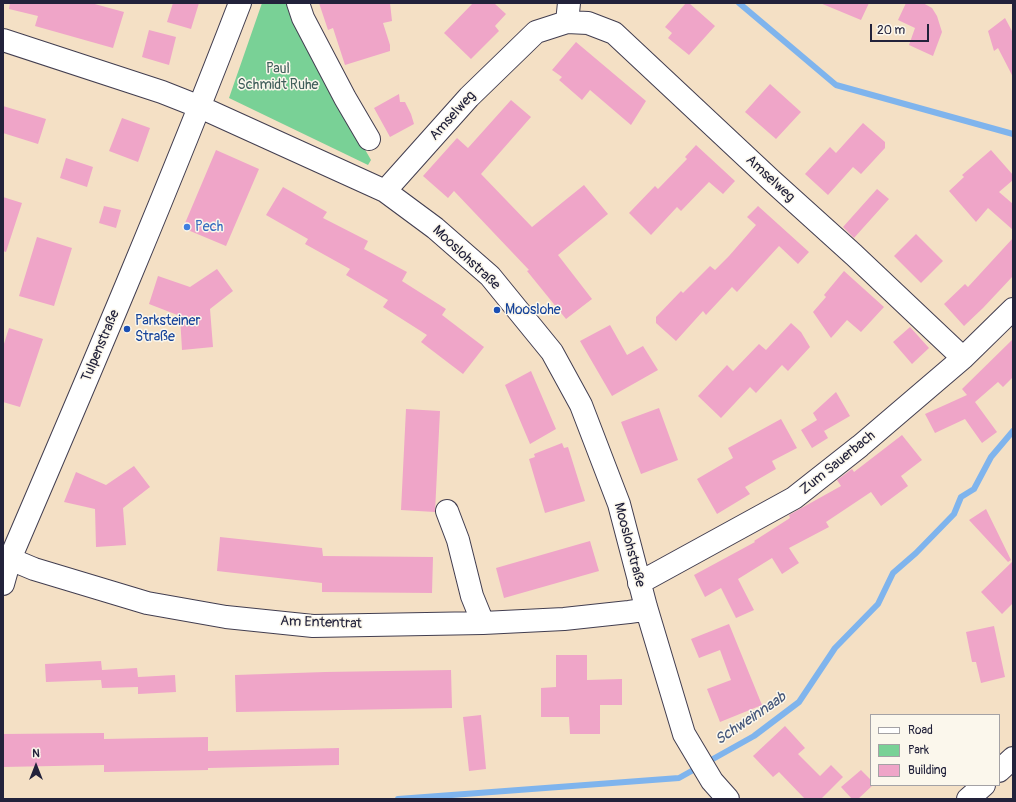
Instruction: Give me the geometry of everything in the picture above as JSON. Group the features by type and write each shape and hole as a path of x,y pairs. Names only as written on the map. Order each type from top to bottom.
{"street":[{"path":"3,40 162,92 200,107 240,3"},
{"path":"298,3 303,18 345,98 369,139"},
{"name":"Amselweg","path":"385,191 470,97 536,32 568,13 614,33 963,358"},
{"name":"Mooslohstraße","path":"200,107 385,191 436,228 490,276 552,352 581,405 619,504 639,584 684,734 712,781 728,799"},
{"name":"Tulpenstraße","path":"3,584 7,558 131,276 200,107"},
{"name":"Zum Sauerbach","path":"639,584 794,498 860,446 963,358 1013,309"},
{"path":"448,511 458,540 472,596 482,623"},
{"name":"Am Ententrat","path":"7,558 34,569 147,603 226,617 313,626 482,623 564,619 643,610 646,607"},
{"path":"1000,770 1013,758"},
{"path":"968,799 983,786"}],"green space":[{"name":"Paul Schmidt Ruhe","path":"262,3 290,3 319,69 371,160 368,165 229,98"}],"building":[{"path":"10,3 91,3 124,12 113,48 35,26 38,16 9,9"},
{"path":"173,3 199,3 191,29 167,22"},
{"path":"319,3 390,3 392,21 383,23 390,45 390,51 345,65 333,28 328,30"},
{"path":"473,3 494,3 506,14 495,26 499,31 471,59 444,33"},
{"path":"686,3 689,3 715,26 689,55 668,38 672,33 665,27"},
{"path":"820,3 869,3 861,20"},
{"path":"906,3 923,3 932,8 937,16 942,32 933,56 909,45 915,28 898,20"},
{"path":"1005,18 1013,33 1013,77 998,48 994,51 988,31"},
{"path":"149,30 176,37 169,65 142,57"},
{"path":"576,42 646,101 631,125 590,90 582,100 559,80 562,77 552,70"},
{"path":"770,84 801,112 776,139 745,112"},
{"path":"399,94 400,102 405,102 414,124 390,137 374,108"},
{"path":"511,100 531,117 481,174 532,227 584,185 608,214 558,255 592,299 566,319 527,271 529,270 454,191 448,198 423,176 457,138 468,148"},
{"path":"3,106 46,119 38,144 3,133"},
{"path":"122,118 150,128 138,162 109,151"},
{"path":"863,123 885,142 885,148 861,174 853,167 828,195 805,174 830,147 836,153"},
{"path":"696,145 735,181 723,194 709,182 681,211 677,207 651,235 629,213 655,186 658,189 687,159 685,157"},
{"path":"216,150 259,169 226,246 183,228"},
{"path":"991,150 1013,175 1013,180 999,192 1013,204 1013,230 988,208 976,222 949,191 964,177 962,175"},
{"path":"66,158 93,167 87,187 60,178"},
{"path":"283,187 327,212 323,218 368,241 364,249 407,272 402,281 446,309 442,315 484,347 463,374 421,342 427,335 383,307 388,300 346,275 350,269 305,244 308,239 266,215"},
{"path":"877,189 889,199 854,238 843,227"},
{"path":"3,197 22,203 6,252 3,251"},
{"path":"104,206 121,210 116,228 99,223"},
{"path":"758,206 809,252 798,264 779,246 737,292 732,287 706,315 703,311 676,341 656,323 656,317 681,291 683,293 710,266 715,270 729,256 756,225 747,217"},
{"path":"916,234 943,261 921,283 894,256"},
{"path":"37,237 72,248 54,306 19,296"},
{"path":"1013,238 1013,276 964,326 944,304 965,284 968,287"},
{"path":"217,269 233,291 210,309 213,347 182,350 180,316 149,304 158,276 190,287"},
{"path":"844,271 884,307 861,332 847,320 831,338 813,312 826,297 824,295"},
{"path":"791,323 801,332 810,347 788,371 782,365 756,393 750,387 721,418 698,396 727,365 733,371 759,344 766,350"},
{"path":"610,325 627,355 643,346 658,370 612,396 580,341"},
{"path":"910,327 929,348 912,364 893,342"},
{"path":"9,328 43,339 20,407 3,402 3,347"},
{"path":"1013,339 1013,377 1003,387 998,382 975,402 997,432 982,443 965,419 935,433 925,414 967,395 962,389"},
{"path":"531,371 556,429 530,444 505,385"},
{"path":"836,392 850,416 824,431 828,438 812,448 801,430 817,420 813,413"},
{"path":"659,408 678,460 641,474 621,422"},
{"path":"406,409 440,411 435,512 401,510"},
{"path":"781,419 797,448 772,461 776,469 745,487 750,494 717,514 697,479 733,458 728,448"},
{"path":"902,435 922,460 901,476 908,486 881,506 871,492 826,522 829,527 789,548 799,563 782,574 772,558 738,579 754,610 736,618 721,588 705,597 694,575 755,542 754,541 790,518 789,515 841,486 837,480 852,469 854,472"},
{"path":"562,443 564,448 568,447 585,501 545,513 529,459 535,457 534,454"},
{"path":"134,466 150,487 123,508 126,545 96,547 95,509 64,502 76,472 106,485"},
{"path":"986,509 1011,560 1008,562 969,520"},
{"path":"220,537 322,548 323,556 433,557 432,593 322,592 322,583 217,571"},
{"path":"590,541 599,571 504,598 496,568"},
{"path":"1013,561 1013,603 1002,614 981,592"},
{"path":"729,624 762,705 720,722 707,689 731,680 720,650 699,658 691,639"},
{"path":"994,626 1005,677 981,683 976,662 972,662 966,632"},
{"path":"556,655 587,655 587,680 622,679 622,705 600,705 600,734 570,734 569,717 541,717 541,688 556,687"},
{"path":"101,661 102,670 137,668 138,677 175,675 176,692 138,694 138,687 102,688 101,680 46,682 45,664"},
{"path":"451,670 452,708 236,712 235,675"},
{"path":"481,715 486,769 469,771 463,717"},
{"path":"785,726 805,748 798,754 820,776 831,765 843,777 821,799 805,799 779,772 773,777 753,756"},
{"path":"104,733 104,739 208,737 208,751 339,748 339,765 104,772 104,765 3,767 3,734"},
{"path":"861,770 870,779 870,786 872,786 858,799 852,799 841,787"}],"waterway":[{"path":"739,3 836,85 1013,134"},
{"name":"Schweinnaab","path":"398,799 679,778 754,736 799,702 835,648 878,604 893,573 916,553 954,514 961,497 974,489 991,457 1013,431"}],"place":[{"name":"Pech","path":"187,227"},
{"name":"Mooslohe","path":"497,310"},
{"name":"Parksteiner Straße","path":"127,329"}]}
